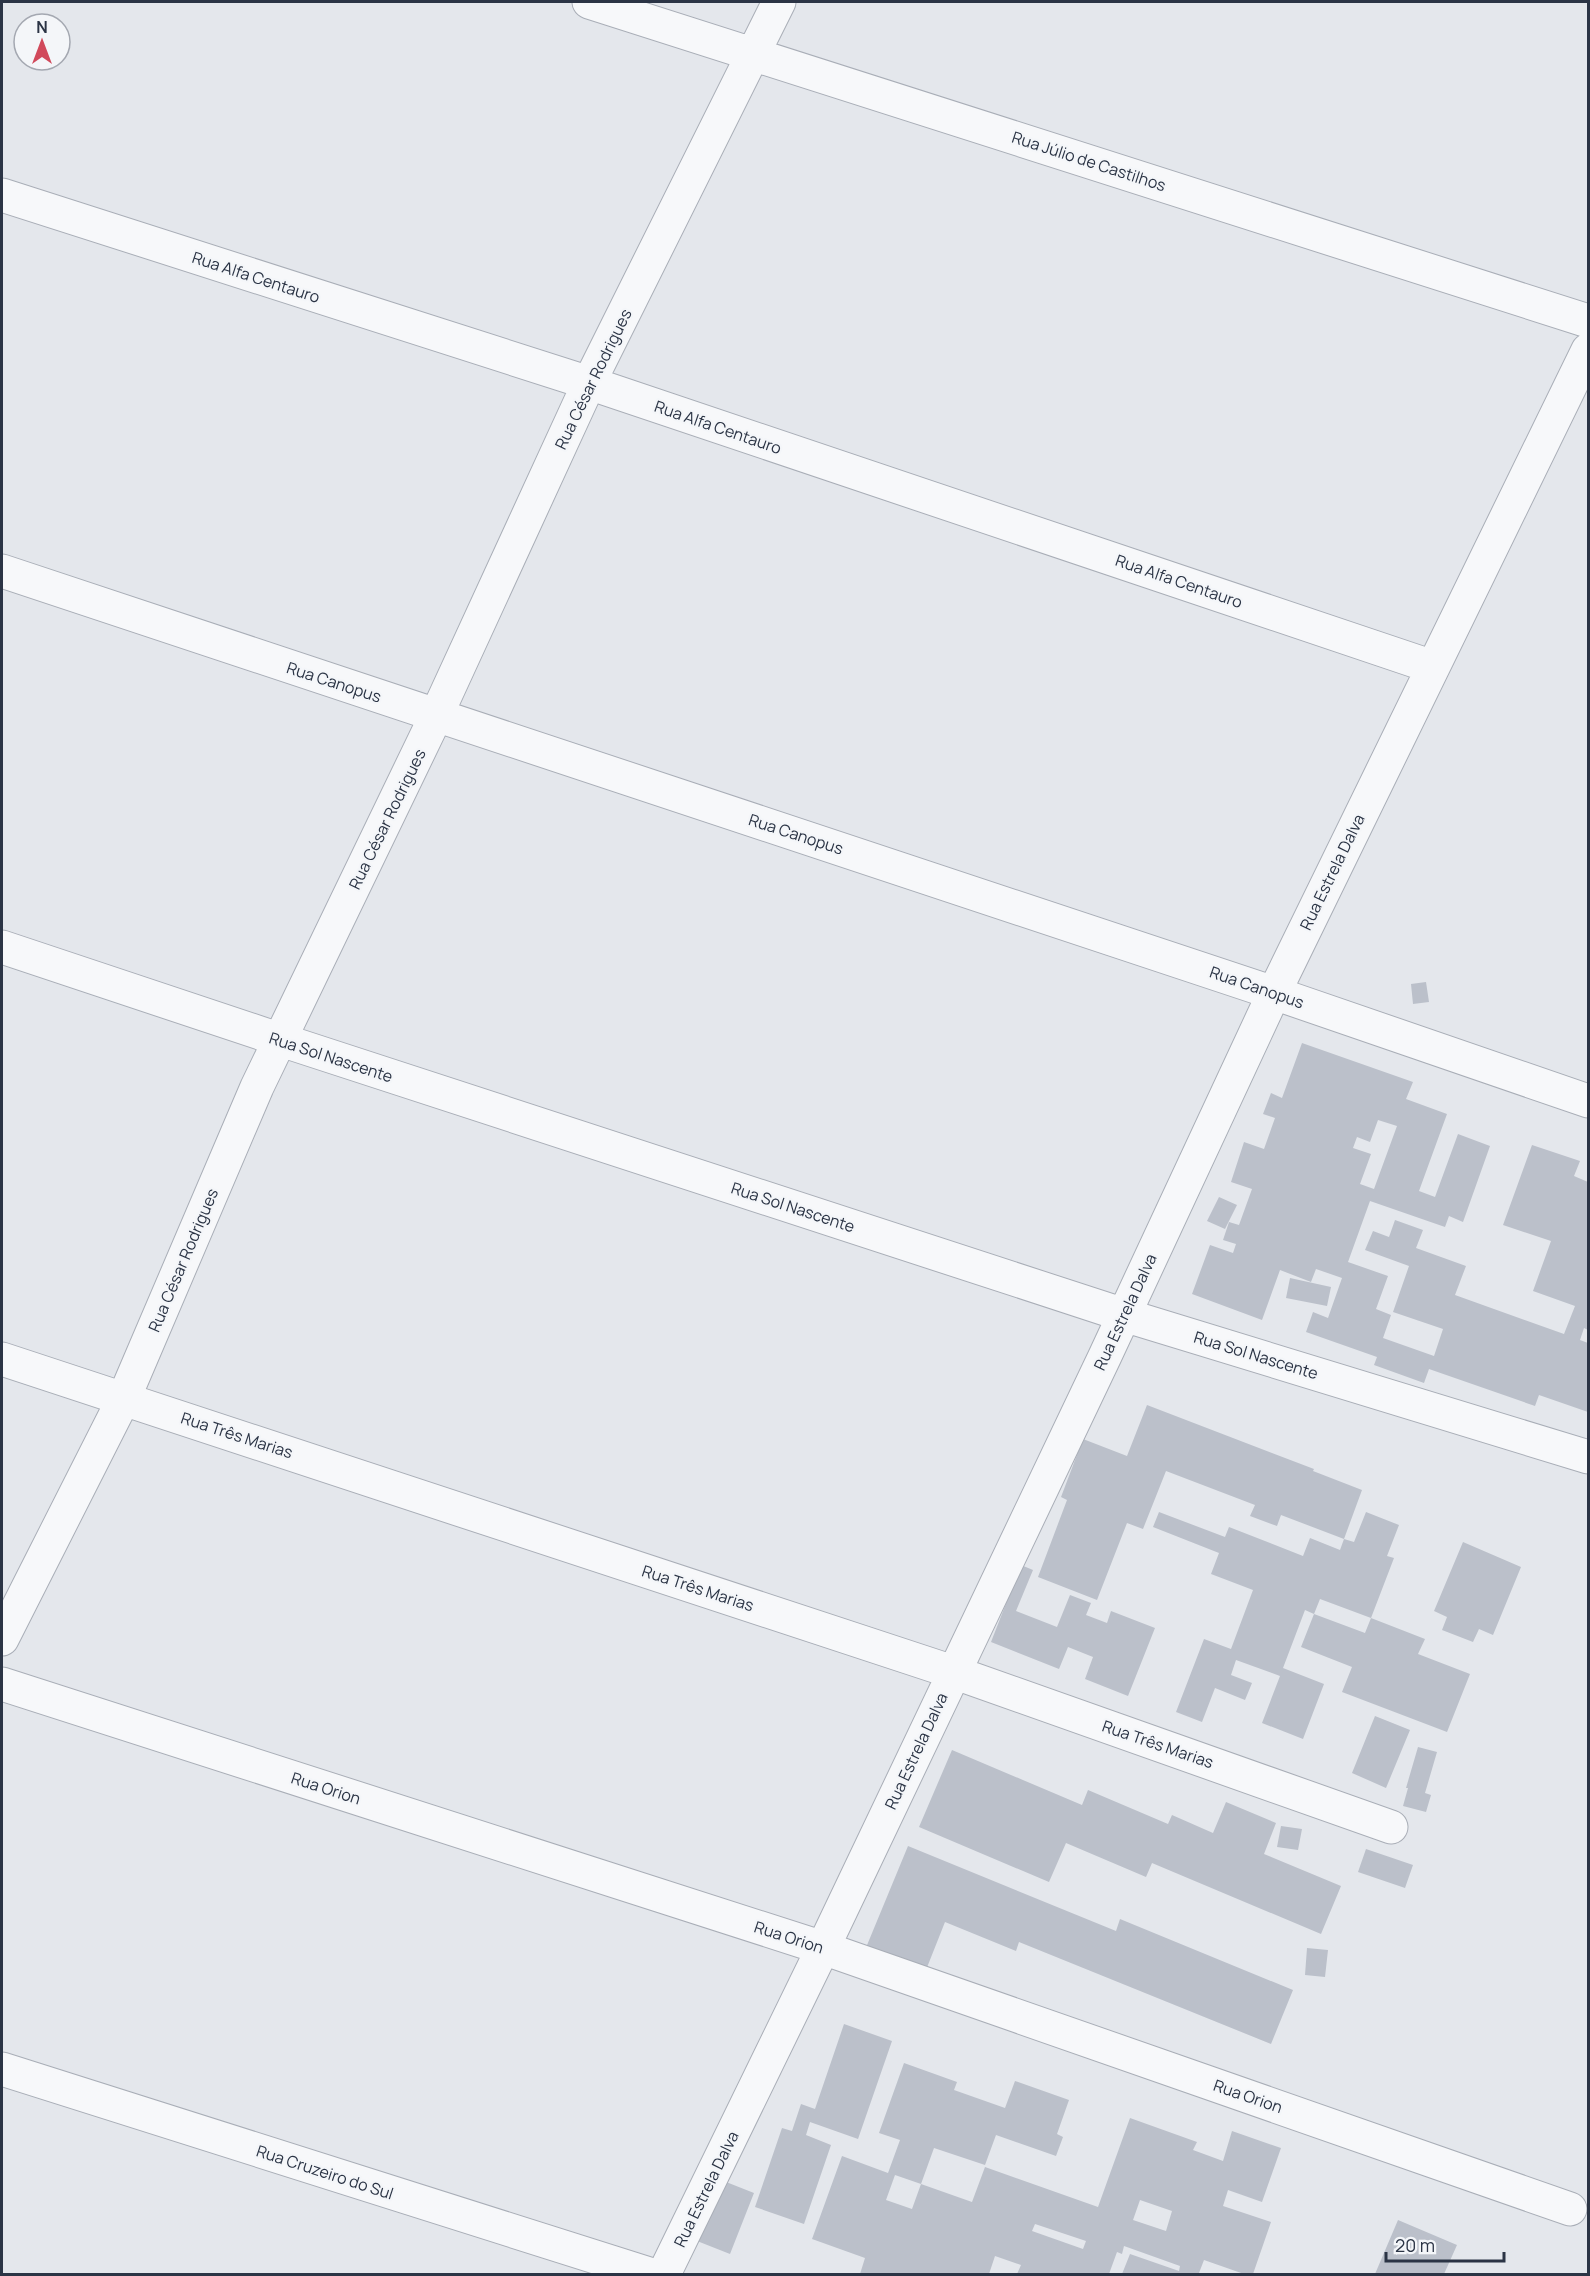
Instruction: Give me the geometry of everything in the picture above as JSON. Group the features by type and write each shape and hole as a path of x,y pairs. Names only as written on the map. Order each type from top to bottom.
{"street":[{"name":"Rua Júlio de Castilhos","path":"589,2 1588,321"},
{"name":"Rua César Rodrigues","path":"2,1639 124,1398 257,1087 436,716 589,383 780,2"},
{"name":"Rua Alfa Centauro","path":"2,195 589,383 1432,666"},
{"name":"Rua Estrela Dalva","path":"664,2274 823,1948 1124,1315 1274,993 1588,350"},
{"name":"Rua Canopus","path":"2,571 1274,993 1588,1101"},
{"name":"Rua Sol Nascente","path":"2,947 1124,1315 1588,1457"},
{"name":"Rua Três Marias","path":"2,1359 953,1672 1391,1827"},
{"name":"Rua Orion","path":"2,1684 823,1948 1570,2209"},
{"name":"Rua Cruzeiro do Sul","path":"2,2069 649,2274"}],"building":[{"path":"1426,982 1429,1002 1413,1004 1411,984"},
{"path":"1302,1043 1413,1082 1406,1099 1447,1114 1419,1191 1435,1197 1458,1134 1490,1146 1463,1222 1449,1216 1445,1227 1370,1201 1348,1262 1388,1276 1376,1309 1391,1315 1383,1338 1434,1356 1443,1329 1393,1312 1409,1266 1365,1250 1373,1231 1389,1237 1395,1220 1423,1230 1416,1248 1466,1266 1455,1295 1564,1334 1575,1306 1533,1291 1551,1241 1503,1225 1532,1145 1580,1161 1574,1176 1588,1182 1588,1330 1584,1328 1580,1340 1588,1343 1588,1412 1539,1395 1535,1406 1429,1369 1424,1383 1374,1365 1377,1357 1306,1332 1313,1312 1328,1318 1342,1278 1316,1269 1311,1282 1280,1270 1262,1320 1192,1294 1210,1245 1233,1253 1236,1244 1223,1240 1229,1222 1239,1225 1252,1189 1231,1182 1244,1142 1264,1149 1275,1118 1263,1114 1271,1093 1282,1098","holes":["1378,1120 1397,1126 1374,1189 1360,1184 1371,1154 1353,1148 1357,1137 1370,1142"]},
{"path":"1219,1197 1237,1205 1225,1229 1207,1221"},
{"path":"1290,1278 1331,1287 1327,1306 1286,1298"},
{"path":"1147,1405 1314,1469 1313,1471 1362,1490 1344,1539 1281,1515 1277,1526 1250,1516 1255,1505 1166,1471 1143,1529 1127,1523 1097,1600 1038,1577 1067,1500 1061,1497 1083,1439 1127,1456"},
{"path":"1159,1512 1225,1537 1229,1527 1303,1556 1310,1538 1340,1550 1344,1539 1354,1542 1366,1512 1399,1525 1387,1556 1394,1558 1371,1618 1320,1599 1314,1614 1305,1610 1283,1668 1324,1684 1303,1739 1262,1723 1280,1676 1236,1660 1231,1675 1252,1683 1245,1700 1215,1688 1202,1722 1176,1712 1204,1639 1231,1649 1253,1590 1211,1574 1219,1553 1153,1527"},
{"path":"1463,1542 1521,1567 1493,1635 1479,1629 1473,1642 1442,1630 1447,1617 1434,1611"},
{"path":"1021,1565 1033,1570 1016,1611 1057,1627 1070,1595 1091,1603 1086,1615 1107,1623 1111,1611 1155,1628 1128,1696 1085,1679 1093,1657 1068,1647 1059,1669 991,1642"},
{"path":"1314,1614 1365,1633 1371,1618 1425,1639 1418,1654 1470,1674 1447,1732 1342,1692 1352,1667 1301,1647"},
{"path":"1375,1716 1410,1730 1386,1788 1352,1773"},
{"path":"1418,1747 1437,1752 1425,1793 1431,1795 1426,1812 1403,1806"},
{"path":"952,1750 1082,1805 1088,1790 1168,1824 1172,1815 1213,1833 1226,1802 1276,1823 1264,1854 1341,1886 1321,1934 1152,1863 1146,1877 1066,1843 1049,1882 919,1827"},
{"path":"1281,1826 1302,1829 1298,1850 1277,1847"},
{"path":"908,1846 1116,1931 1120,1919 1293,1990 1271,2044 1019,1942 1016,1951 945,1922 924,1975 865,1950"},
{"path":"1366,1849 1413,1865 1405,1888 1358,1872"},
{"path":"1307,1948 1328,1950 1325,1977 1305,1975"},
{"path":"844,2024 892,2041 858,2139 810,2122 806,2135 831,2145 804,2224 755,2207 782,2128 792,2131 801,2104 815,2109"},
{"path":"904,2063 957,2082 954,2090 1005,2108 1015,2081 1069,2100 1057,2134 1063,2137 1056,2156 996,2135 985,2165 934,2148 921,2184 972,2202 985,2167 1098,2207 1130,2118 1197,2142 1193,2150 1223,2161 1232,2131 1281,2148 1262,2202 1228,2190 1223,2206 1271,2222 1253,2274 1244,2274 1204,2260 1199,2273 1203,2274 1122,2274 1130,2254 1179,2271 1180,2266 1124,2246 1122,2254 1117,2252 1109,2274 1017,2274 1021,2265 995,2256 989,2274 860,2274 865,2258 812,2239 842,2156 888,2173 900,2140 879,2133","holes":["895,2175 921,2184 912,2209 886,2200","1140,2200 1172,2211 1166,2231 1133,2220","1035,2224 1086,2241 1083,2249 1032,2231"]},
{"path":"716,2178 754,2193 730,2254 692,2239"},
{"path":"1398,2220 1457,2245 1444,2274 1375,2274"}]}
